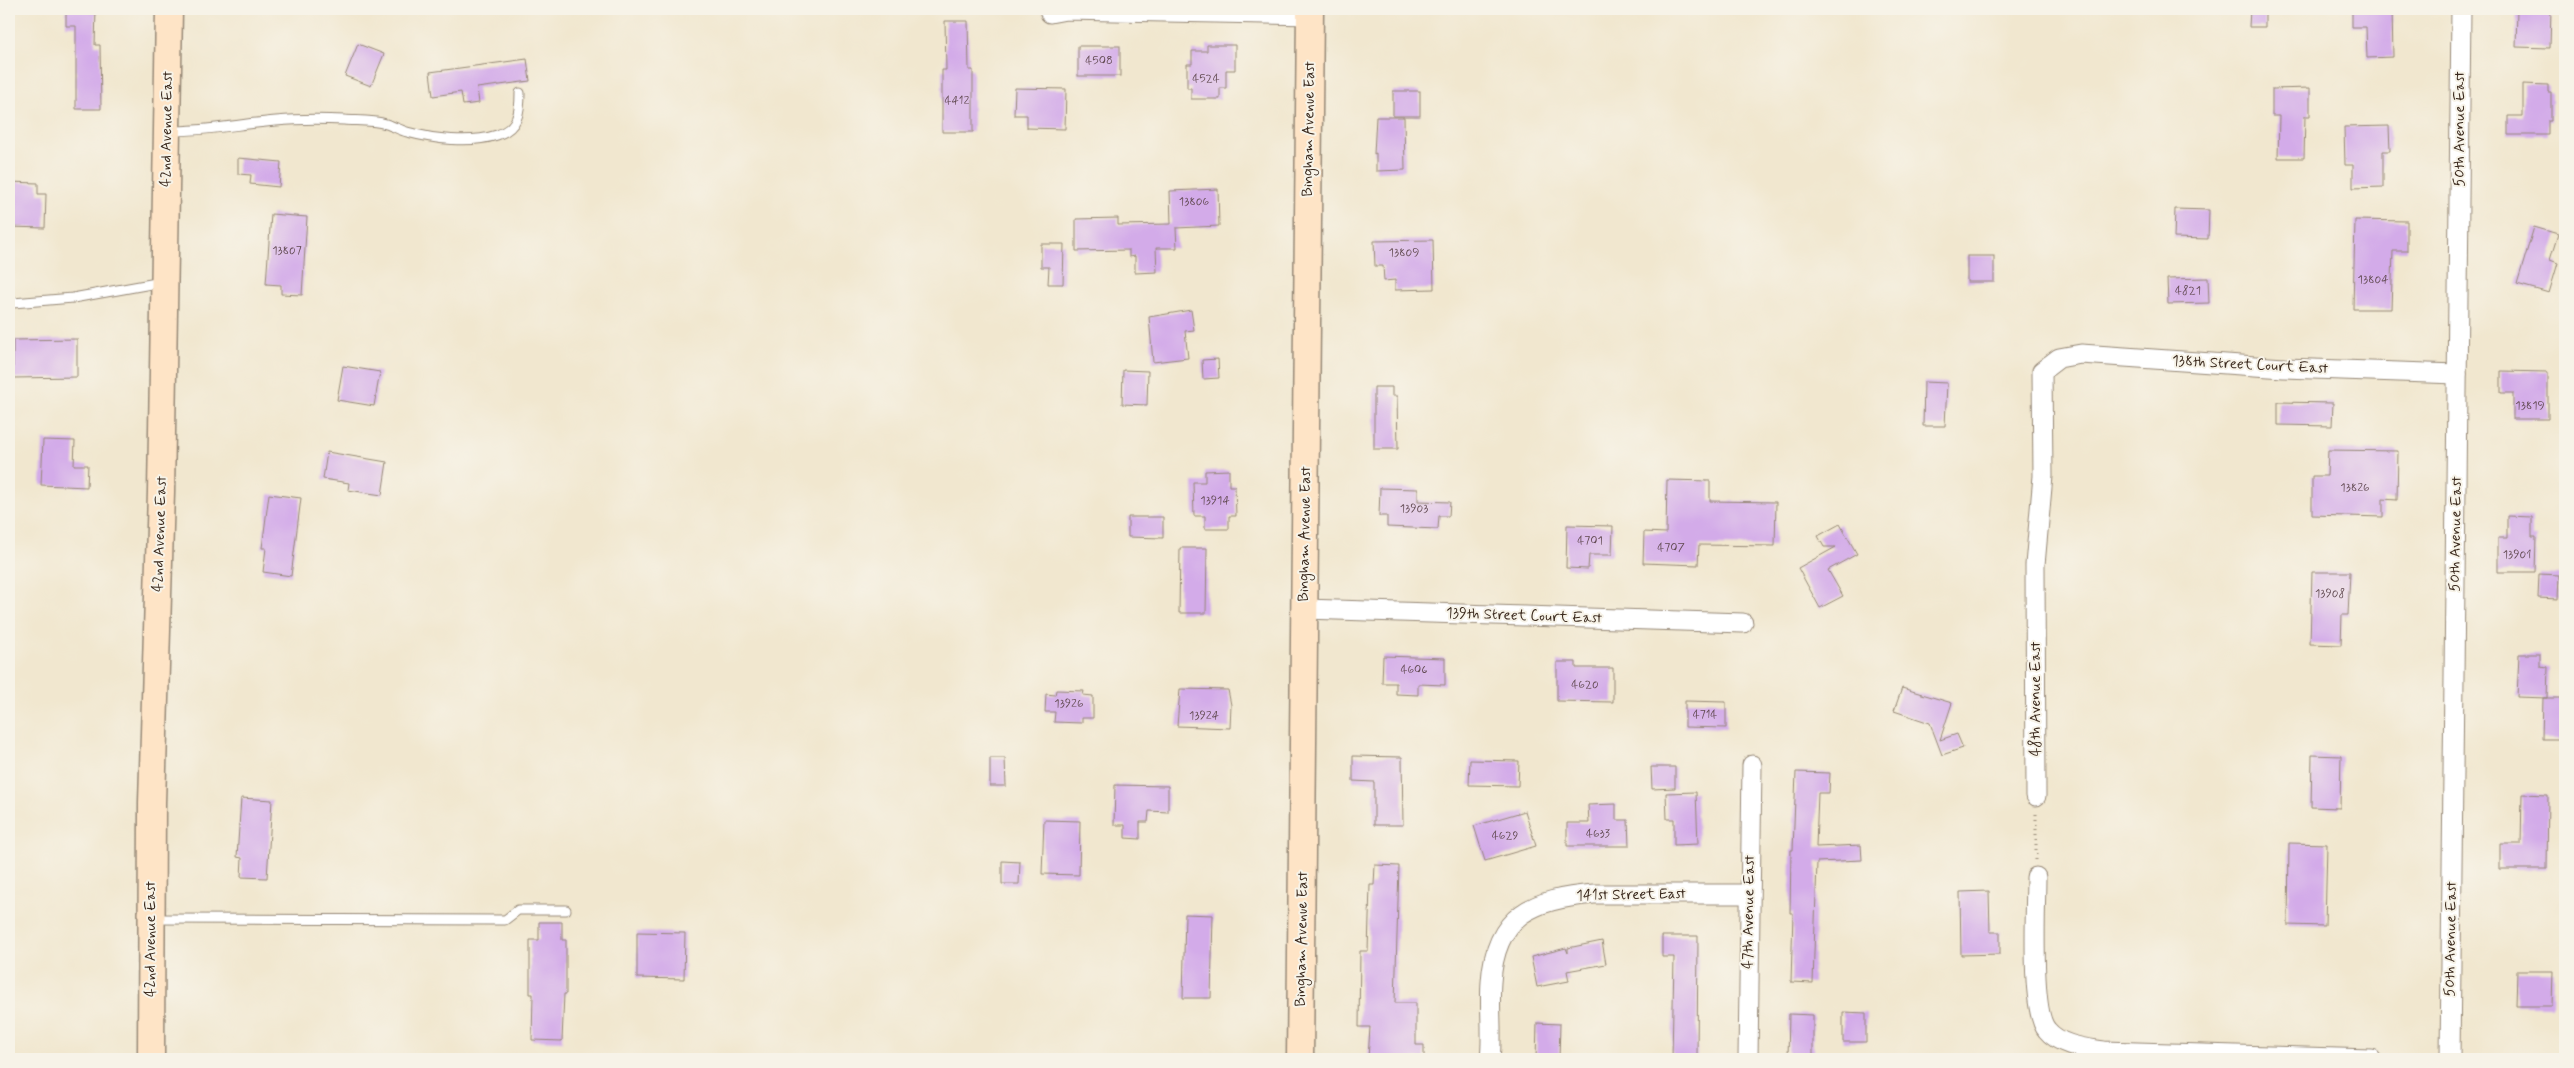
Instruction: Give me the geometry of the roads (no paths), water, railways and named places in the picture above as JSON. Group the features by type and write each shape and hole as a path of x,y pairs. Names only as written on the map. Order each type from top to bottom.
{"street":[{"name":"42nd Avenue East","path":"151,1059 152,803 165,281 169,9"},
{"name":"50th Avenue East","path":"2450,1059 2461,9"},
{"path":"1050,13 1066,10 1310,12"},
{"name":"Bingham Avenue East","path":"1300,1059 1310,12"},
{"name":"138th Street Court East","path":"2047,367 2059,358 2080,354 2284,368 2458,374"},
{"name":"48th Avenue East","path":"2036,796 2035,565 2042,476 2042,371 2047,367"},
{"name":"139th Street Court East","path":"1305,608 1743,623"},
{"name":"47th Avenue East","path":"1748,1059 1752,765"},
{"path":"2036,877 2037,986 2040,1015 2047,1031 2068,1044 2104,1051 2371,1059"},
{"name":"141st Street East","path":"1490,1059 1491,982 1494,954 1514,922 1535,904 1569,896 1594,894 1749,894"}],"lane":[{"path":"167,130 203,130 276,121 316,119 384,123 407,132 476,139 495,136 507,131 514,125 520,110 520,93"},
{"path":"13,303 73,298 165,281"},
{"path":"152,919 505,920 518,910 566,910"}]}
